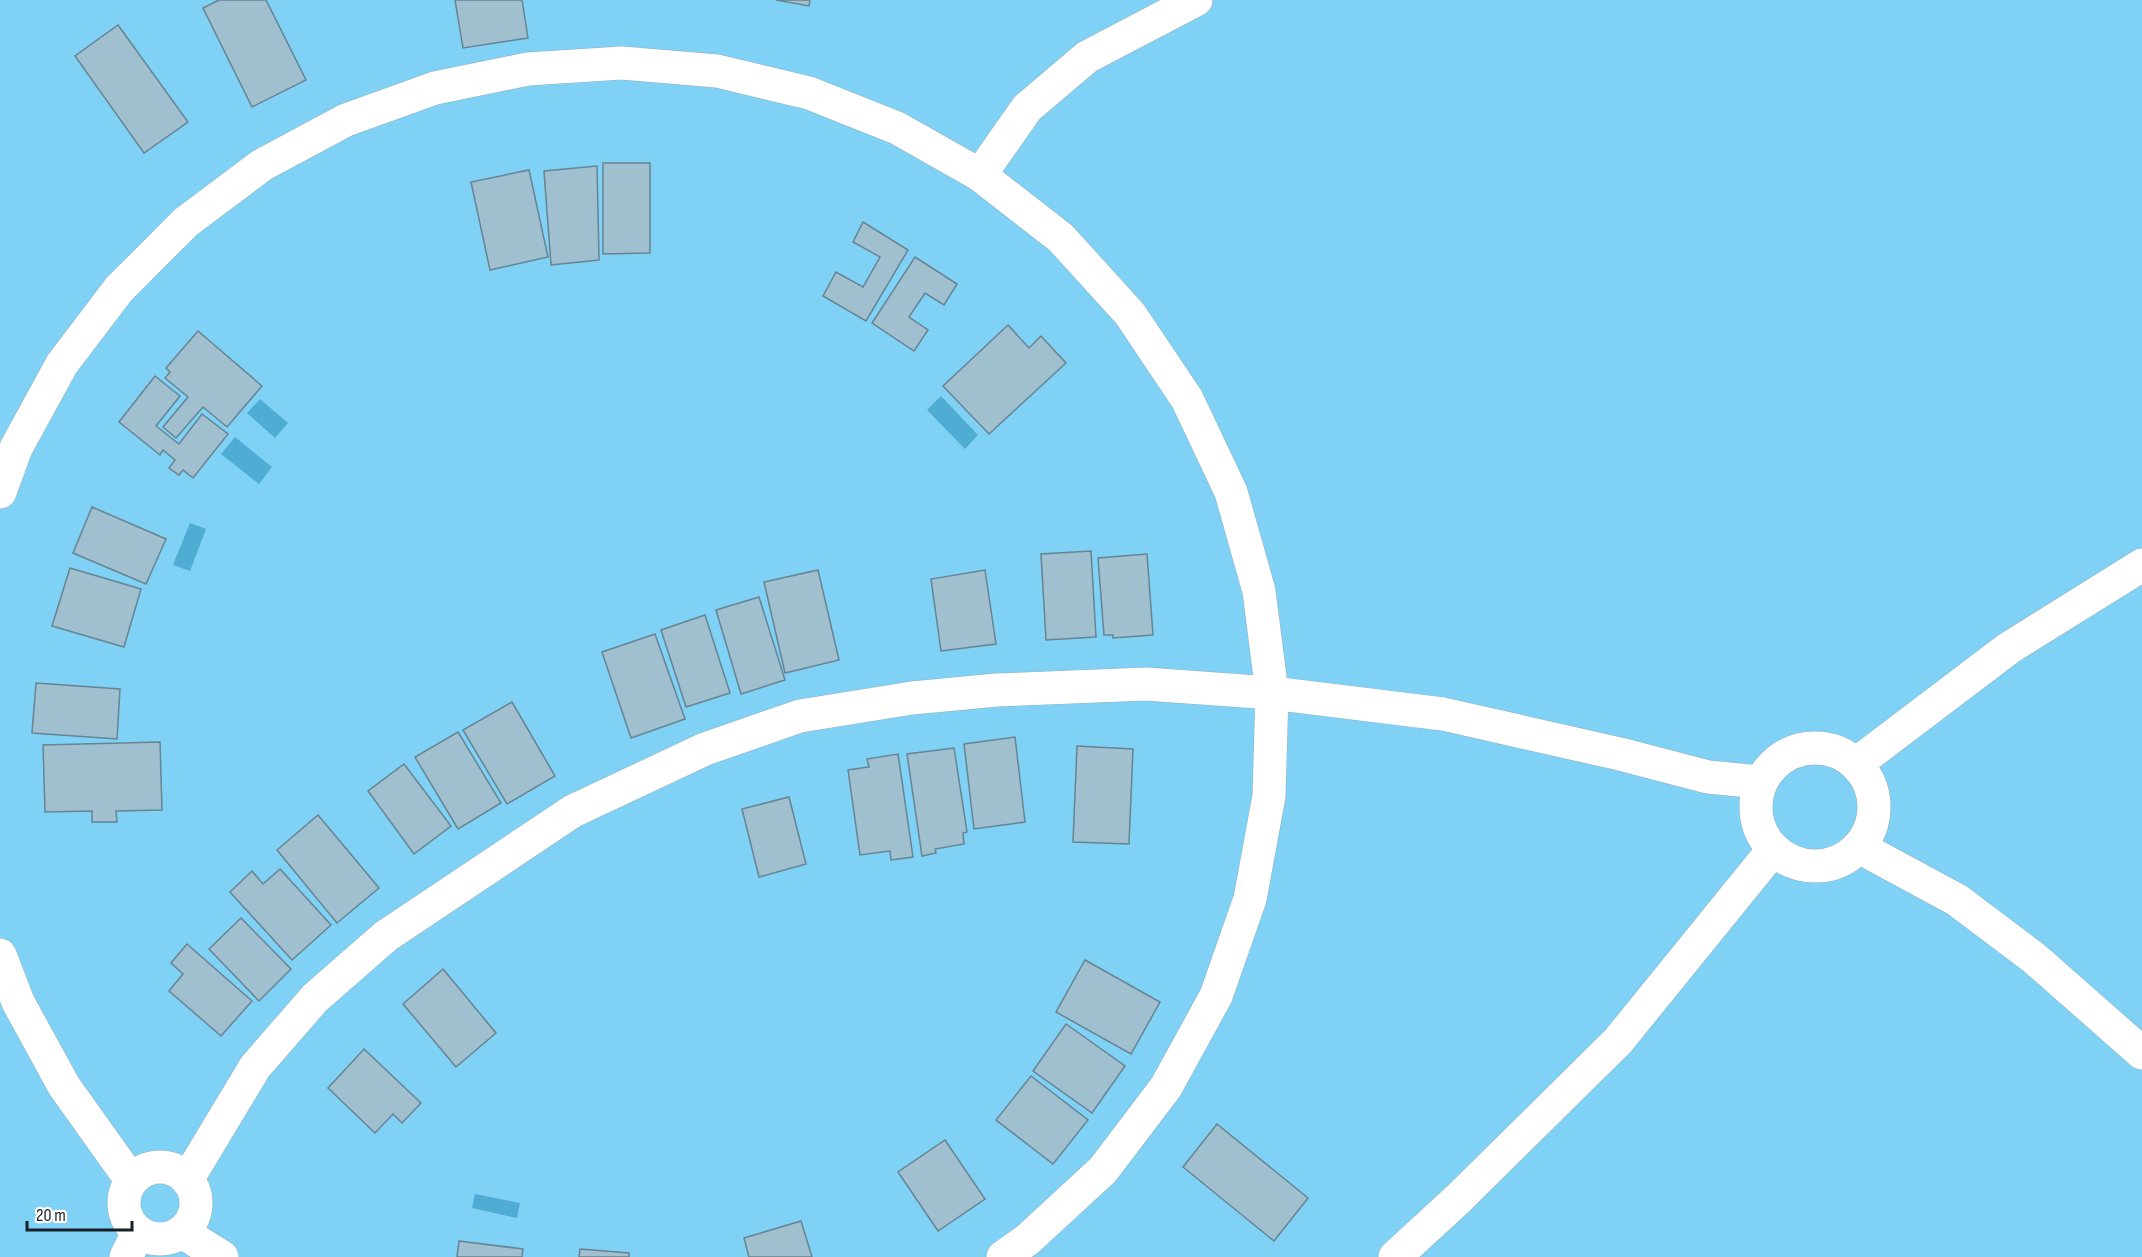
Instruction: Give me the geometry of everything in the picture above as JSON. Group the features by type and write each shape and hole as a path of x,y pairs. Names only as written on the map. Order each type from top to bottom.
{"street":[{"path":"980,175 1027,108 1087,57 1196,0"},
{"path":"0,492 16,448 62,364 119,289 186,222 262,165 346,120 435,88 528,69 552,67 622,63 717,71 809,93 897,128 980,175 1060,238 1115,297 1130,314 1187,399 1231,492 1259,591 1272,693 1269,796 1265,819 1250,899 1216,996 1166,1088 1102,1170 1027,1240 1003,1257"},
{"path":"1856,764 2009,648 2142,565"},
{"path":"187,1180 255,1067 315,998 386,936 573,811 705,749 800,716 912,698 997,690 1146,684 1272,693 1443,714 1620,754 1708,777 1760,782"},
{"path":"1812,747 1828,749 1856,764 1867,778 1874,796 1874,814 1869,832 1859,847 1840,862 1817,867 1793,864 1773,850 1762,836 1756,818 1755,800 1760,782 1769,768 1781,757 1795,750 1812,747"},
{"path":"1859,847 1957,900 2034,958 2142,1053"},
{"path":"1395,1257 1458,1199 1618,1041 1773,850"},
{"path":"0,955 18,1002 64,1086 131,1180"},
{"path":"159,1167 170,1168 187,1180 196,1202 195,1213 190,1224 182,1232 171,1237 149,1238 132,1245 130,1224 125,1214 124,1202 131,1180 148,1169 159,1167"},
{"path":"182,1232 222,1257"}],"shaded area":[{"path":"0,0 2142,0 2142,1257 0,1257"},
{"path":"941,396 978,435 965,449 927,410"},
{"path":"260,399 288,423 275,438 247,413"},
{"path":"235,437 272,467 259,484 221,454"},
{"path":"190,523 206,529 190,571 173,565"},
{"path":"475,1194 520,1203 517,1218 472,1208"}],"building":[{"path":"219,0 266,0 306,80 252,107 203,8"},
{"path":"455,0 522,0 528,38 463,48"},
{"path":"776,0 810,0 809,6"},
{"path":"118,25 188,122 144,153 75,56"},
{"path":"603,163 650,163 650,253 603,254"},
{"path":"597,166 599,260 551,265 544,171"},
{"path":"529,170 548,257 490,270 471,182"},
{"path":"863,222 908,250 866,321 823,296 836,272 863,287 880,257 853,242"},
{"path":"915,257 957,284 944,305 925,293 909,317 928,330 914,351 872,323"},
{"path":"1008,325 1029,348 1041,336 1066,363 989,434 943,386"},
{"path":"198,331 262,386 227,427 203,407 176,438 163,427 188,397 165,378 170,372 166,368"},
{"path":"155,376 180,396 156,426 179,444 202,414 228,434 193,478 183,470 179,475 169,468 175,460 163,450 160,455 119,422"},
{"path":"92,507 166,539 146,584 73,553"},
{"path":"1091,551 1096,637 1046,640 1041,554"},
{"path":"1147,554 1153,635 1113,638 1113,635 1104,635 1098,558"},
{"path":"70,568 141,589 124,647 52,626"},
{"path":"818,570 839,660 785,673 764,582"},
{"path":"985,570 996,644 941,651 931,579"},
{"path":"759,597 785,680 741,694 716,610"},
{"path":"705,615 730,693 686,707 661,630"},
{"path":"655,634 685,719 631,738 602,652"},
{"path":"36,683 120,689 117,739 32,733"},
{"path":"512,702 555,776 507,804 463,730"},
{"path":"458,732 501,803 458,829 415,757"},
{"path":"1015,737 1025,822 974,829 964,744"},
{"path":"160,742 162,810 116,811 117,822 92,822 92,811 45,812 43,745"},
{"path":"1077,746 1133,749 1129,844 1073,842"},
{"path":"954,748 967,832 963,833 964,844 935,849 936,853 922,856 907,754"},
{"path":"898,754 913,857 891,860 890,851 860,855 848,770 869,767 867,759"},
{"path":"404,764 451,826 414,854 368,791"},
{"path":"789,797 806,864 759,877 742,809"},
{"path":"318,815 379,888 337,923 277,850"},
{"path":"280,869 331,925 292,960 230,892 252,871 263,884"},
{"path":"241,918 291,969 259,1001 209,949"},
{"path":"187,944 252,1001 221,1036 169,991 183,974 171,963"},
{"path":"1085,960 1160,1002 1131,1054 1056,1012"},
{"path":"443,969 496,1033 456,1067 403,1004"},
{"path":"1066,1024 1125,1066 1092,1113 1033,1071"},
{"path":"364,1049 421,1103 402,1123 393,1114 375,1133 328,1088"},
{"path":"1031,1076 1088,1120 1053,1164 996,1120"},
{"path":"1217,1124 1308,1198 1274,1241 1183,1167"},
{"path":"945,1140 985,1199 938,1231 898,1172"},
{"path":"801,1221 812,1257 749,1257 744,1238"},
{"path":"459,1241 523,1249 522,1257 457,1257"},
{"path":"580,1249 629,1253 629,1257 579,1257"}]}
